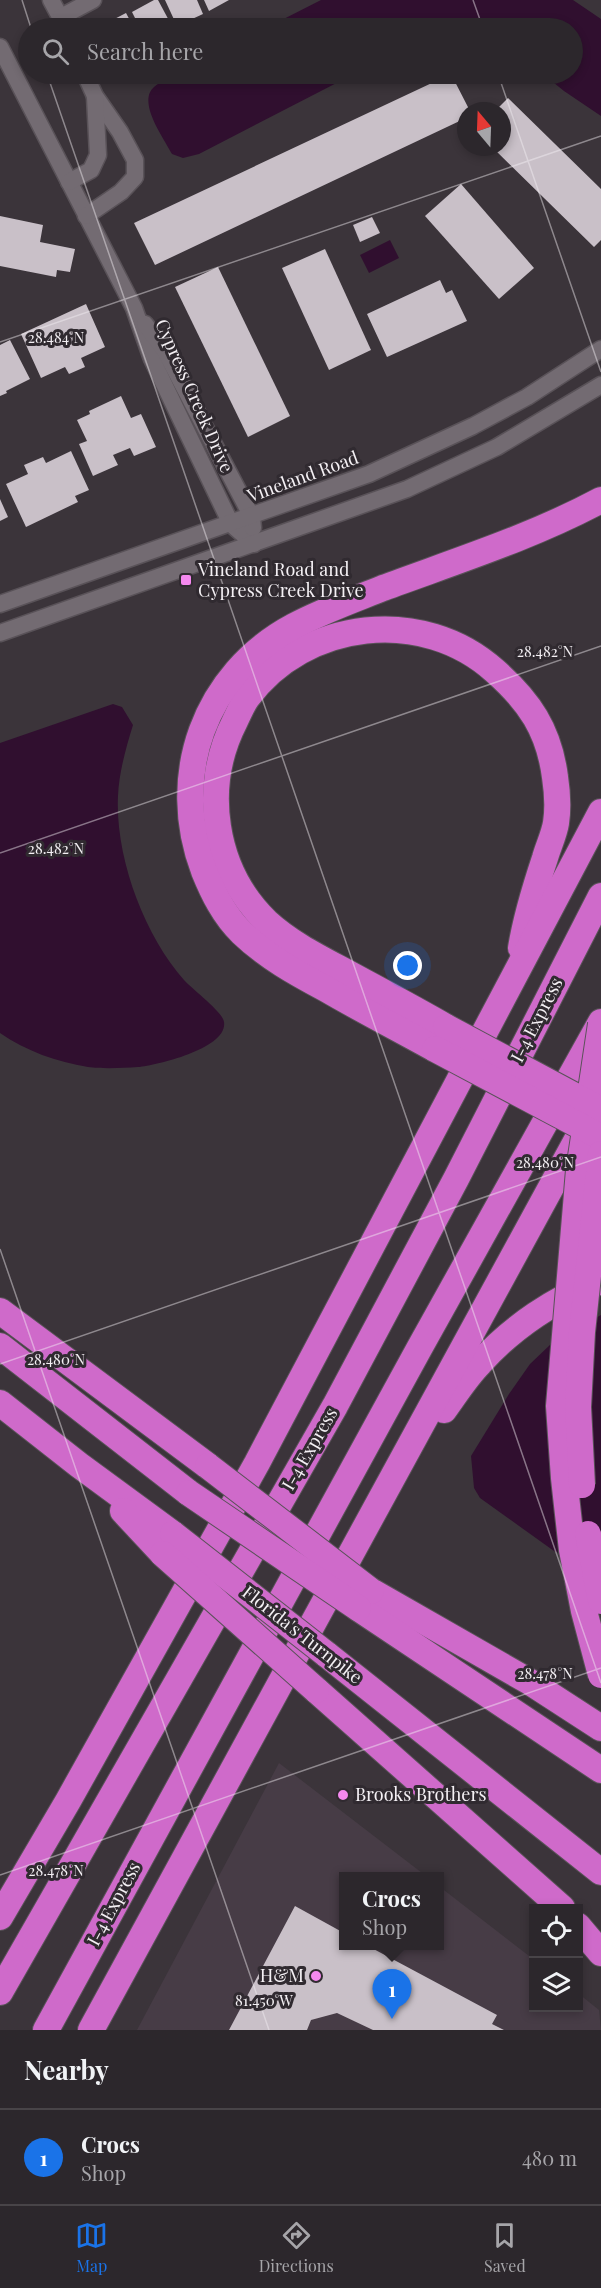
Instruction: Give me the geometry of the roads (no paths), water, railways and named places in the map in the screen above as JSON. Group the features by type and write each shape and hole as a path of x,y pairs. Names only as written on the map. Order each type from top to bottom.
{"highway":[{"path":"601,500 521,536 350,601 291,627 258,651 228,680 205,721 195,750 190,781 189,810 193,840 210,887 224,911 240,931 276,962 601,1110"},
{"path":"518,969 525,918 556,823 555,776 542,725 518,692 483,660 440,637 395,628 355,632 312,645 275,668 246,699 226,739 216,781 217,828 236,882 250,903 267,922 292,942 601,1137"},
{"path":"0,1917 257,1463 601,812"},
{"name":"I-4 Express","path":"0,1994 335,1406 456,1179 601,896"},
{"path":"601,1023 579,1170 559,1406 572,1550 584,1611 601,1675"},
{"name":"I-4 Express","path":"46,2030 601,1023"},
{"path":"91,2030 601,1095"},
{"path":"601,1154 582,1332 578,1407 581,1476 590,1547 601,1601"},
{"path":"391,1480 480,1362 534,1315 580,1289 601,1281"},
{"path":"0,1311 208,1466 364,1599 530,1682 601,1728"},
{"path":"0,1346 189,1493 364,1599 601,1770"},
{"name":"Florida's Turnpike","path":"0,1402 79,1465 168,1544 326,1654 601,1872"},
{"path":"168,1544 316,1690 557,1904"},
{"path":"28,2030 131,1848 157,1825"},
{"path":"583,1931 601,1953"}],"street":[{"path":"51,0 60,18"},
{"path":"70,18 93,0"},
{"name":"Cypress Creek Drive","path":"0,47 18,82"},
{"name":"Cypress Creek Drive","path":"19,84 134,308 152,358 231,524 254,544"},
{"path":"86,216 121,192 135,177 135,160 90,84"},
{"path":"69,182 90,170 98,155 95,96"},
{"path":"98,155 118,146 127,146"},
{"name":"Cypress Creek Drive","path":"134,308 165,351 252,517 254,544"},
{"name":"Vineland Road","path":"0,604 369,474 424,450 527,397 601,349"},
{"path":"0,633 407,489 452,470 601,385"}],"place":[{"name":"Vineland Road and Cypress Creek Drive","path":"186,580"},
{"name":"Brooks Brothers","path":"343,1795"},
{"name":"H&M","path":"316,1976"},
{"name":"Crocs","path":"392,2019"}]}
